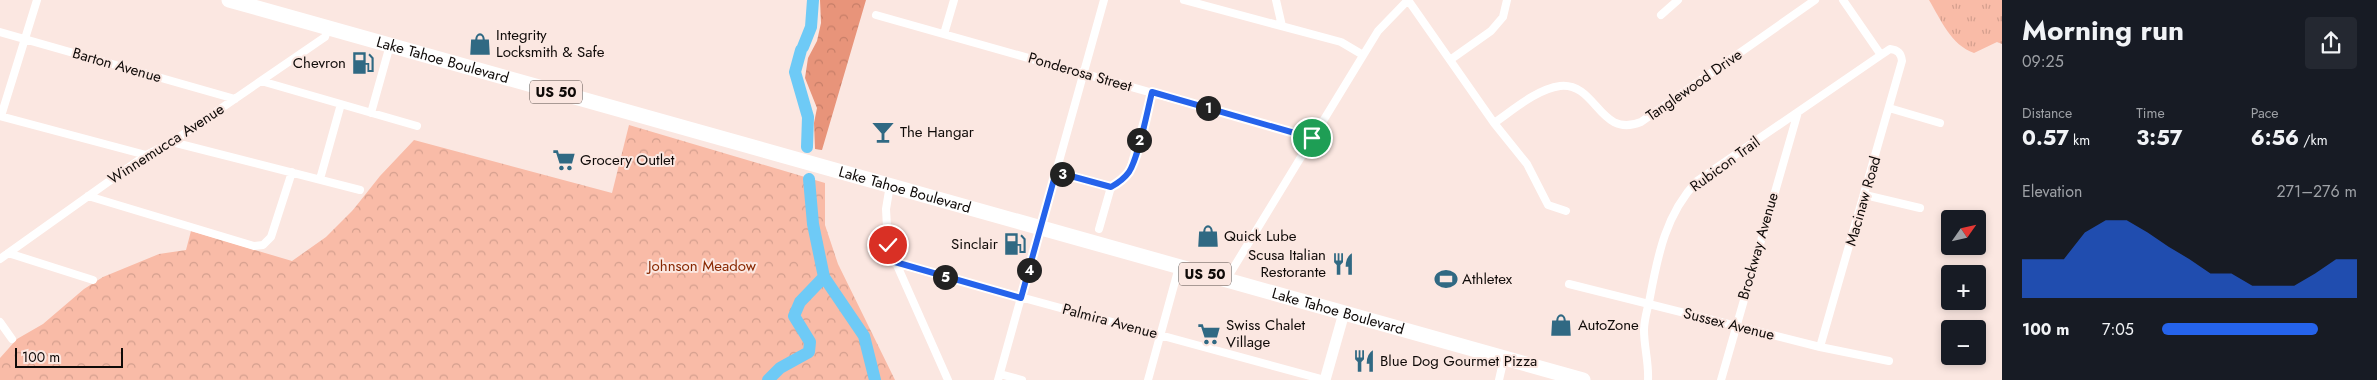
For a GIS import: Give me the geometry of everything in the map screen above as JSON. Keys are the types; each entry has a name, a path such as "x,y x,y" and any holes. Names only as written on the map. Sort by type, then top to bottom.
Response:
{"highway":[{"name":"Lake Tahoe Boulevard","path":"229,0 1583,380"}],"street":[{"path":"36,0 26,39 0,116 146,156"},
{"path":"944,34 954,0"},
{"path":"1022,380 999,377 1104,0"},
{"path":"1184,0 1341,42 1363,55"},
{"path":"1276,0 1282,26"},
{"path":"1226,280 1378,31 1408,0 1494,123 1527,164 1548,205 1566,211"},
{"path":"1450,60 1491,31 1503,17 1507,0"},
{"path":"1661,15 1678,0"},
{"name":"Tanglewood Drive","path":"1494,123 1546,91 1562,86 1585,94 1607,119 1617,124 1631,126 1641,122 1815,0"},
{"path":"1843,0 1881,55"},
{"name":"Ponderosa Street","path":"876,15 1084,72 1312,138"},
{"name":"Winnemucca Avenue","path":"0,259 146,156 172,142 325,37 328,28"},
{"name":"Barton Avenue","path":"0,32 235,98"},
{"path":"371,113 390,45"},
{"name":"Macinaw Road","path":"1820,347 1902,61 1901,54 1896,50 1890,49 1881,55"},
{"name":"Rubicon Trail","path":"1648,380 1649,359 1644,332 1644,320 1649,304 1659,250 1674,212 1684,195 1697,181 1881,55"},
{"path":"261,80 417,126"},
{"path":"1099,230 1111,187 1123,179 1130,170 1152,92"},
{"path":"320,179 341,104"},
{"path":"1889,108 1940,123"},
{"name":"Brockway Avenue","path":"1721,380 1798,112"},
{"path":"172,142 360,190"},
{"path":"88,196 254,246 263,245 270,237 292,172"},
{"path":"1056,172 1111,187"},
{"path":"890,185 886,209 888,245 948,380"},
{"path":"1865,195 1920,208"},
{"path":"8,253 93,280"},
{"name":"Palmira Avenue","path":"895,262 1325,380"},
{"path":"1148,380 1179,267"},
{"name":"Sussex Avenue","path":"1569,284 1820,347 1889,361"},
{"path":"1325,380 1344,313"},
{"path":"0,322 12,339"},
{"path":"1499,380 1504,358"}],"green space":[{"path":"820,0 866,0 822,150 815,149 814,123 817,108 805,78 808,58 817,41 821,23"},
{"path":"1929,0 2002,0 2002,44 1997,42 1974,53 1966,49 1947,31"},
{"name":"Johnson Meadow","path":"629,125 825,183 825,225 838,264 895,380 0,380 0,358 17,339 43,324 84,289 103,277 159,254 186,250 191,231 292,261 326,237 353,210 380,176 414,140 612,193"}],"waterway":[{"path":"803,47 811,27 813,0"},
{"path":"801,50 795,72 808,117 807,147"},
{"path":"809,179 813,224 824,277 864,336 875,380"},
{"path":"768,380 780,368 809,352 810,342 794,316 800,302 824,277"}],"place":[{"name":"Integrity Locksmith & Safe","path":"480,44"},
{"name":"Chevron","path":"363,63"},
{"name":"The Hangar","path":"883,132"},
{"name":"Grocery Outlet","path":"564,160"},
{"name":"Quick Lube","path":"1208,236"},
{"name":"Sinclair","path":"1015,244"},
{"name":"Scusa Italian Restorante","path":"1343,264"},
{"name":"Athletex","path":"1446,279"},
{"name":"AutoZone","path":"1561,325"},
{"name":"Swiss Chalet Village","path":"1209,334"},
{"name":"Blue Dog Gourmet Pizza","path":"1364,361"}],"route":[{"path":"888,245 895,262 1021,298 1056,172 1111,187 1123,179 1130,170 1134,158 1152,92 1312,138"}]}
